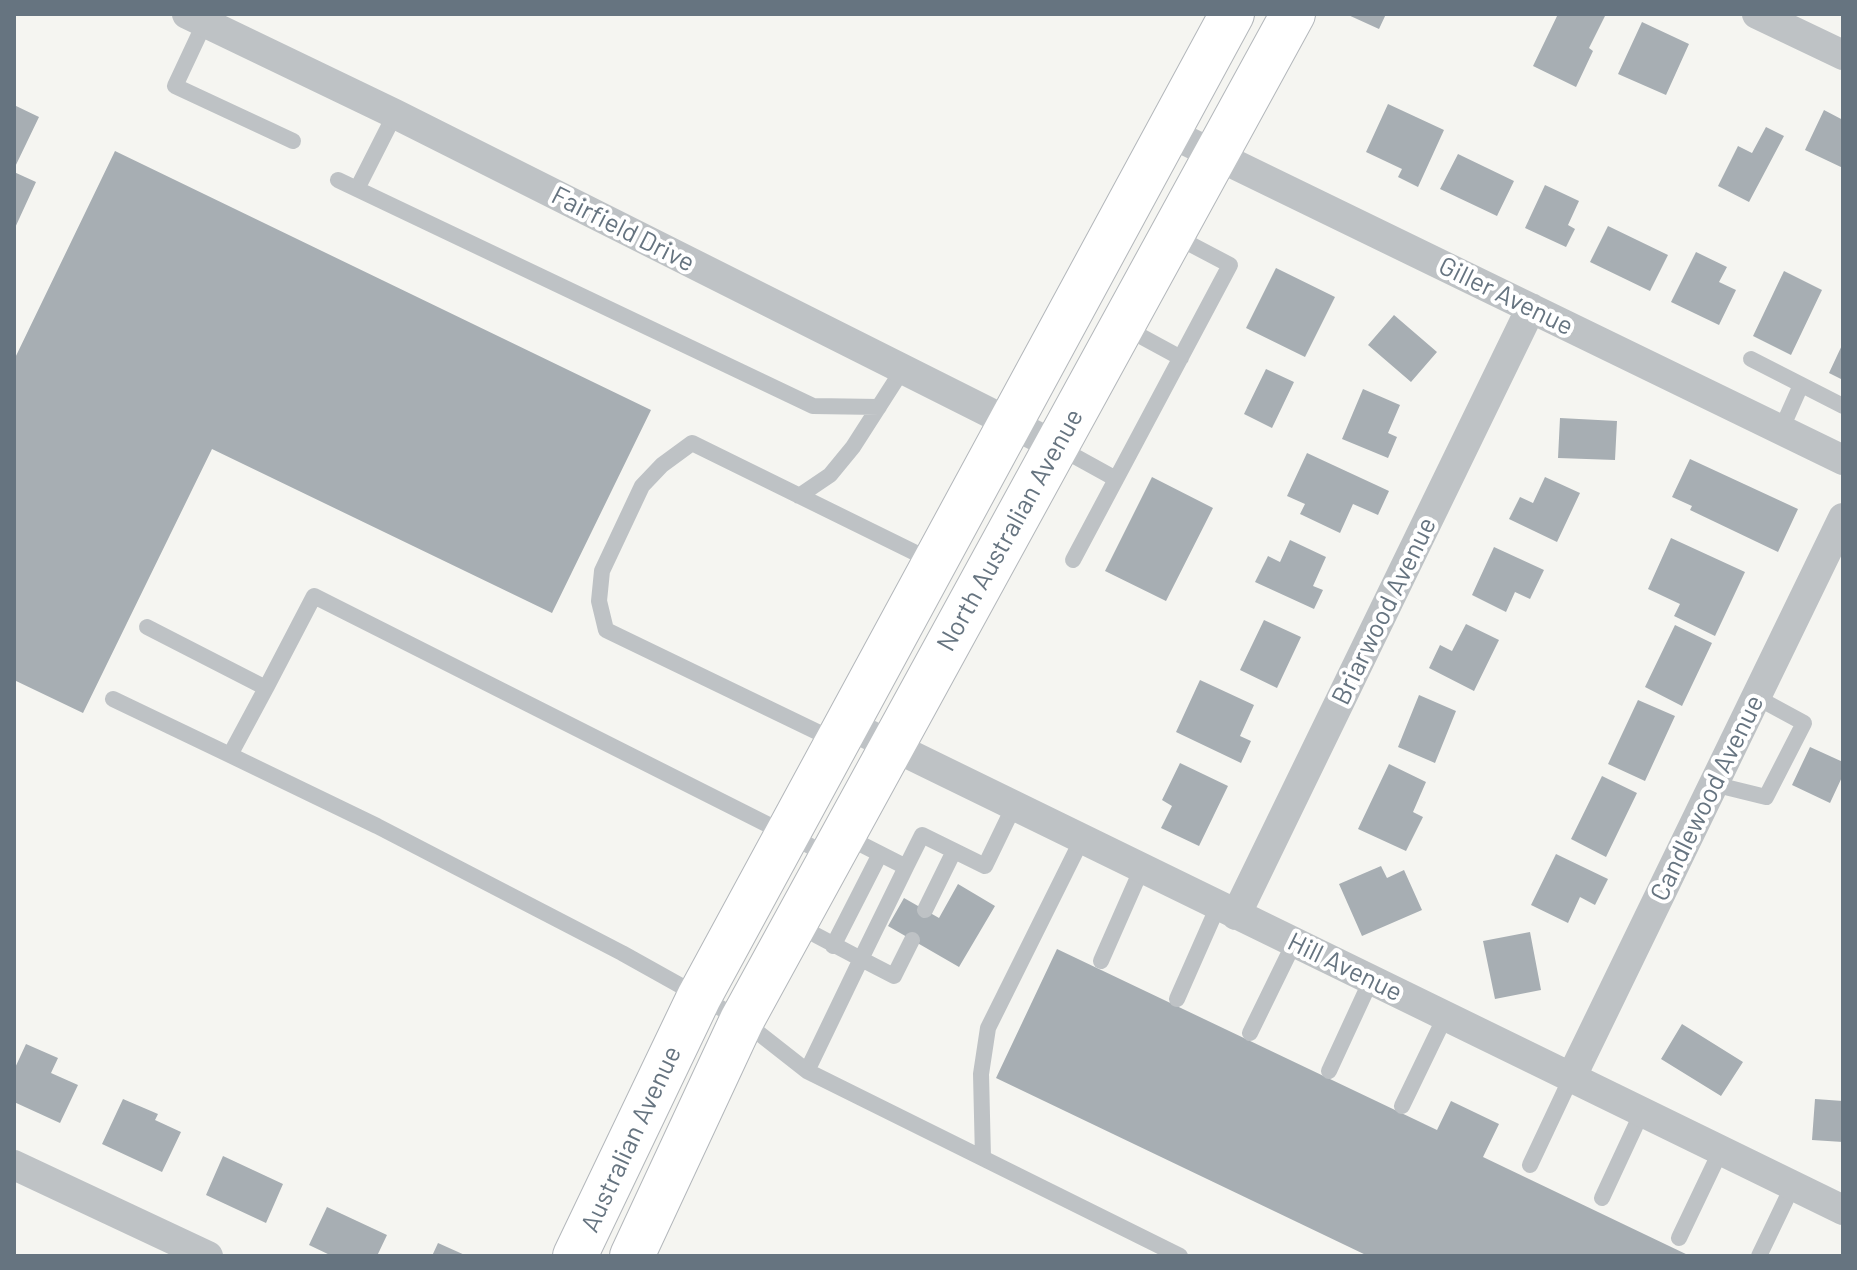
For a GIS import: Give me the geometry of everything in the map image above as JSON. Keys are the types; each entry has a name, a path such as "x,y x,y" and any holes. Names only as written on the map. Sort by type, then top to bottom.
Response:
{"main road":[{"name":"North Australian Avenue","path":"693,1010 1232,14"},
{"name":"North Australian Avenue","path":"735,1034 795,924 852,849 892,746 1293,14"},
{"name":"Australian Avenue","path":"575,1256 693,1010"},
{"name":"Australian Avenue","path":"632,1256 735,1034"}],"street":[{"path":"1757,14 1843,55"},
{"name":"Fairfield Drive","path":"196,18 395,114 1056,446"},
{"name":"Giller Avenue","path":"1168,132 1843,460"},
{"name":"Briarwood Avenue","path":"1227,910 1531,308"},
{"name":"Candlewood Avenue","path":"1571,1078 1843,518"},
{"name":"Hill Avenue","path":"842,733 892,746 1843,1210"},
{"path":"14,1165 208,1256"}],"lane":[{"path":"196,18 175,86 293,141"},
{"path":"357,189 395,114"},
{"path":"338,180 813,406 879,407"},
{"path":"1073,560 1230,265 1173,235"},
{"path":"1122,326 1181,358"},
{"path":"1751,359 1843,406"},
{"path":"799,496 830,475 853,447 903,369"},
{"path":"1781,430 1801,385"},
{"path":"842,733 606,630 599,601 602,571 642,486 662,465 692,443 934,562"},
{"path":"1056,446 1116,479"},
{"path":"230,755 314,596 788,834 852,849 906,867"},
{"path":"147,627 266,688"},
{"path":"1713,784 1766,797 1804,723 1756,697"},
{"path":"113,699 404,840 622,953 693,1010 735,1034 1180,1256"},
{"path":"807,1071 922,835 985,866 1014,806"},
{"path":"983,1158 981,1074 988,1028 1082,839"},
{"path":"833,946 852,849"},
{"path":"925,910 954,851"},
{"path":"1101,961 1142,868"},
{"path":"1177,999 1227,910"},
{"path":"795,924 894,976 912,940"},
{"path":"1250,1033 1294,943"},
{"path":"1329,1071 1371,980"},
{"path":"1402,1106 1445,1017"},
{"path":"1530,1165 1571,1078"},
{"path":"1602,1198 1642,1112"},
{"path":"1679,1238 1721,1150"},
{"path":"1759,1256 1793,1185"}],"building":[{"path":"1346,14 1386,14 1379,29"},
{"path":"1558,14 1606,14 1589,48 1593,51 1576,87 1533,66"},
{"path":"1642,22 1689,44 1666,95 1618,74"},
{"path":"1388,104 1444,130 1418,187 1398,177 1402,169 1366,152"},
{"path":"14,105 39,117 14,169"},
{"path":"1824,110 1843,120 1843,168 1805,150"},
{"path":"1766,127 1784,136 1749,202 1718,186 1738,146 1752,153"},
{"path":"115,151 651,410 552,613 212,449 83,713 14,680 14,360"},
{"path":"1458,154 1514,181 1497,216 1440,189"},
{"path":"14,172 36,182 14,230"},
{"path":"1545,185 1579,201 1568,225 1575,229 1566,247 1525,228"},
{"path":"1608,226 1668,255 1650,291 1590,262"},
{"path":"1696,252 1727,267 1719,282 1736,290 1719,325 1671,302"},
{"path":"1276,268 1335,297 1305,357 1246,328"},
{"path":"1784,271 1822,290 1791,355 1753,336"},
{"path":"1394,315 1437,352 1411,382 1368,345"},
{"path":"1843,343 1843,380 1829,373"},
{"path":"1266,369 1294,382 1272,428 1244,414"},
{"path":"1363,389 1400,405 1388,433 1397,437 1388,458 1342,439"},
{"path":"1560,418 1617,421 1615,460 1558,458"},
{"path":"1307,453 1389,491 1378,515 1353,504 1340,533 1300,514 1305,504 1287,496"},
{"path":"1690,459 1798,509 1778,552 1690,510 1692,506 1672,497"},
{"path":"1152,477 1213,508 1166,601 1105,571"},
{"path":"1545,477 1580,493 1557,542 1509,519 1520,497 1533,503"},
{"path":"1671,538 1745,572 1715,636 1674,616 1680,604 1648,589"},
{"path":"1290,540 1326,557 1313,586 1323,590 1314,609 1255,582 1268,556 1280,562"},
{"path":"1494,547 1544,570 1530,599 1515,592 1506,612 1472,595"},
{"path":"1264,620 1301,637 1277,688 1240,670"},
{"path":"1466,624 1499,640 1474,691 1429,668 1440,645 1452,651"},
{"path":"1675,625 1712,643 1682,706 1645,687"},
{"path":"1200,680 1254,705 1240,736 1251,741 1241,763 1176,732"},
{"path":"1419,695 1456,711 1435,763 1398,747"},
{"path":"1638,700 1675,716 1645,781 1608,764"},
{"path":"1810,747 1843,762 1843,775 1830,803 1792,785"},
{"path":"1180,763 1228,786 1199,846 1161,828 1172,806 1162,800"},
{"path":"1389,764 1426,782 1413,812 1423,817 1406,851 1358,829"},
{"path":"1602,776 1637,793 1606,857 1571,839"},
{"path":"1556,854 1608,879 1595,905 1580,897 1568,923 1531,905"},
{"path":"1381,866 1387,878 1404,870 1422,910 1362,936 1339,884"},
{"path":"958,884 995,906 959,967 888,926 904,898 939,918"},
{"path":"1530,932 1541,990 1495,999 1483,941"},
{"path":"1057,949 1437,1130 1451,1101 1499,1124 1483,1157 1690,1256 1368,1256 996,1078"},
{"path":"1682,1024 1743,1062 1721,1096 1661,1059"},
{"path":"26,1044 58,1058 51,1073 78,1085 60,1123 14,1102 14,1070"},
{"path":"123,1099 158,1114 155,1120 181,1132 162,1172 102,1144"},
{"path":"1815,1099 1843,1101 1843,1142 1812,1140"},
{"path":"223,1156 283,1184 266,1223 206,1195"},
{"path":"327,1207 387,1235 377,1256 332,1256 309,1245"},
{"path":"438,1243 467,1256 432,1256"}]}
